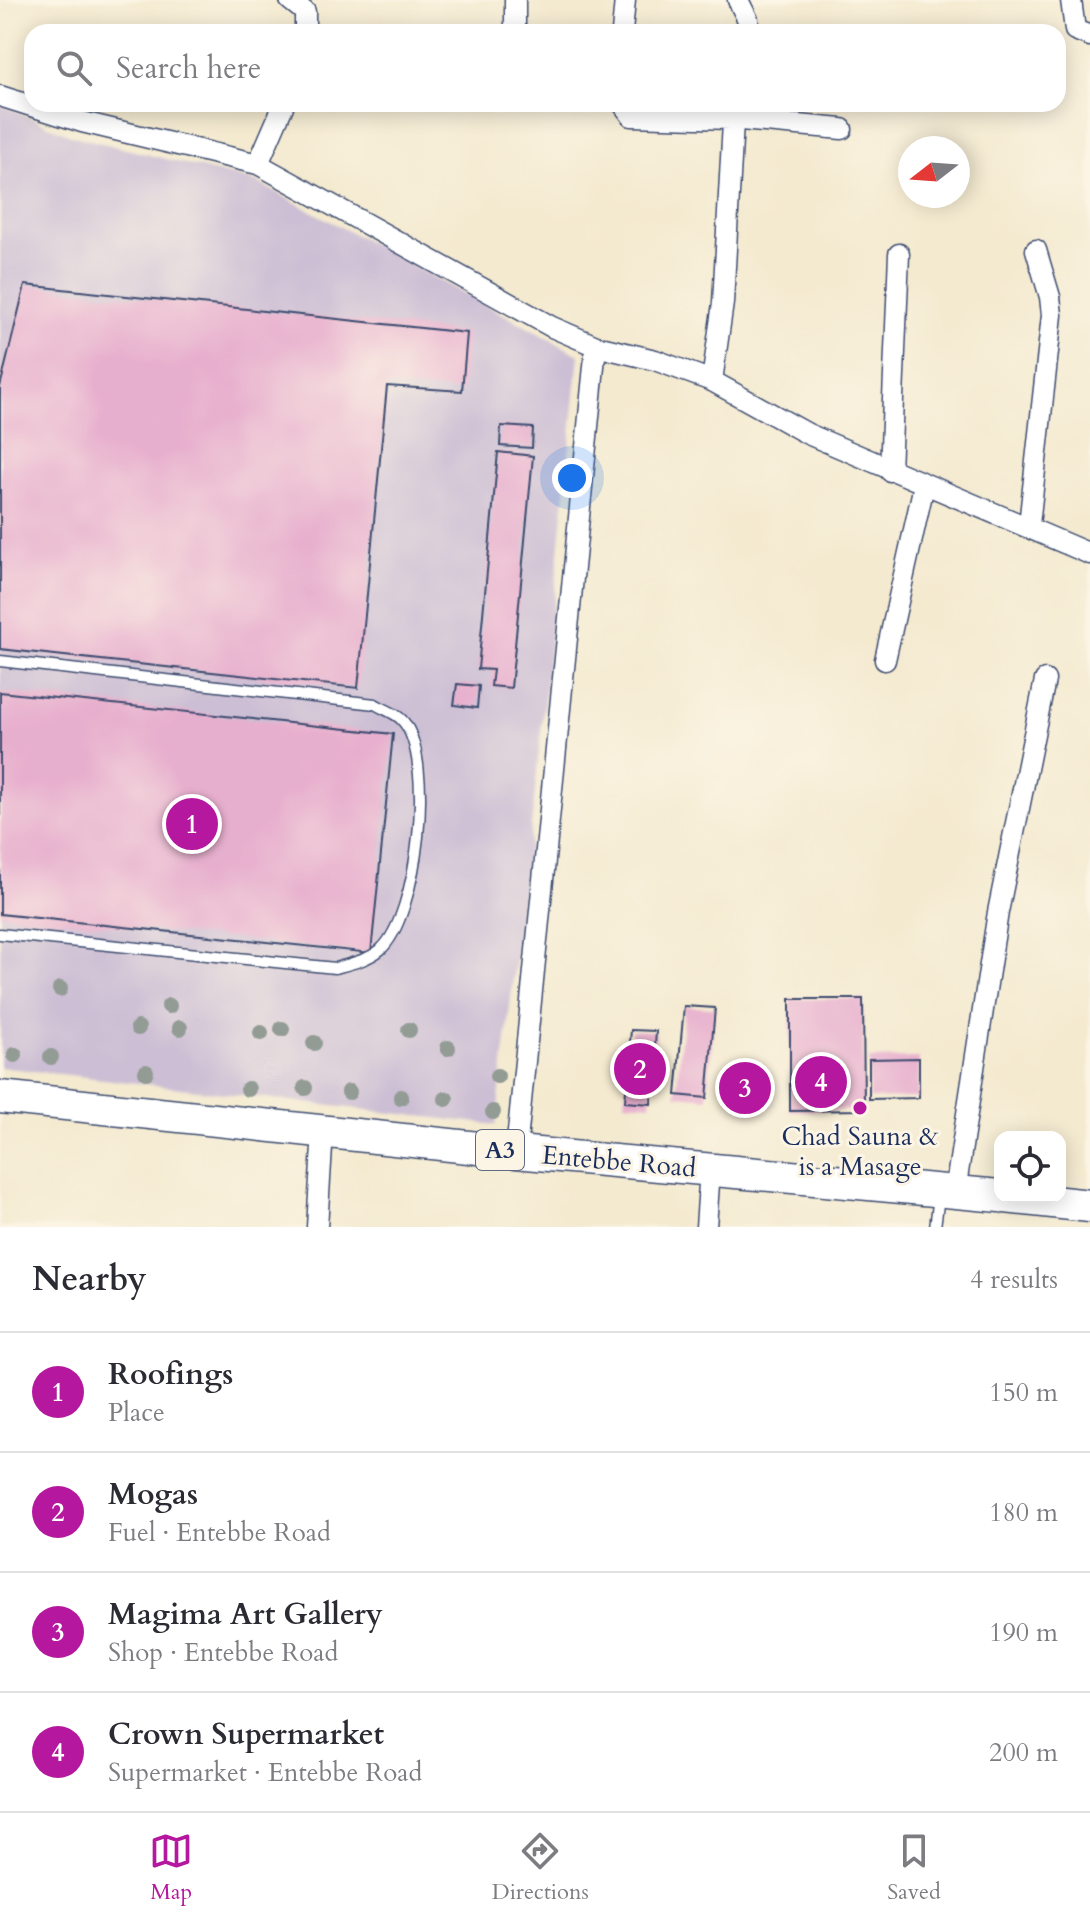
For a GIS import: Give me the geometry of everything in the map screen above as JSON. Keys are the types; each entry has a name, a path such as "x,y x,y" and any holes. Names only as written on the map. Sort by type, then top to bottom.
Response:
{"main road":[{"name":"Entebbe Road","path":"0,1097 516,1152 994,1196"},
{"name":"Entebbe Road","path":"1061,1203 1090,1206"}],"street":[{"path":"290,0 305,12 305,24"},
{"path":"515,0 515,24"},
{"path":"623,24 625,0"},
{"path":"738,0 748,24"},
{"path":"1071,0 1075,30 1090,36"},
{"path":"0,96 24,104"},
{"path":"50,112 258,164 552,327 596,346 655,360 712,381 752,405 890,471 1029,525 1090,554"},
{"path":"258,164 281,112"},
{"path":"629,112 632,116 732,112 842,129"},
{"path":"712,381 723,303 732,112"},
{"path":"1029,525 1052,315 1036,250"},
{"path":"890,471 899,254"},
{"path":"516,1152 596,346"},
{"path":"885,660 924,485"},
{"path":"948,1191 998,912 1045,680"},
{"path":"317,1227 323,1131"},
{"path":"706,1227 710,1169"}],"lane":[{"path":"0,661 375,704 402,720 413,744 422,825 404,911 382,949 359,961 335,968 0,934"},
{"path":"935,1227 948,1191"}],"shaded area":[{"path":"0,104 70,135 257,182 579,355 534,801 496,1125 0,1067"}],"building":[{"path":"25,285 467,333 462,391 387,386 358,688 0,649 0,387"},
{"path":"501,426 533,428 532,448 500,446"},
{"path":"498,452 533,456 511,688 491,686 493,670 478,669"},
{"path":"457,684 479,686 477,708 454,705"},
{"path":"0,692 393,734 371,953 0,914"},
{"path":"790,999 863,999 864,1110 790,1111"},
{"path":"684,1006 715,1008 707,1098 676,1095"},
{"path":"631,1030 656,1031 651,1104 625,1102"},
{"path":"919,1058 919,1098 869,1099 869,1059"}],"place":[{"name":"Roofings","path":"192,824"},
{"name":"Mogas","path":"640,1069"},
{"name":"Crown Supermarket","path":"821,1082"},
{"name":"Magima Art Gallery","path":"745,1088"},
{"name":"Chad Sauna & is a Masage","path":"860,1108"}]}
